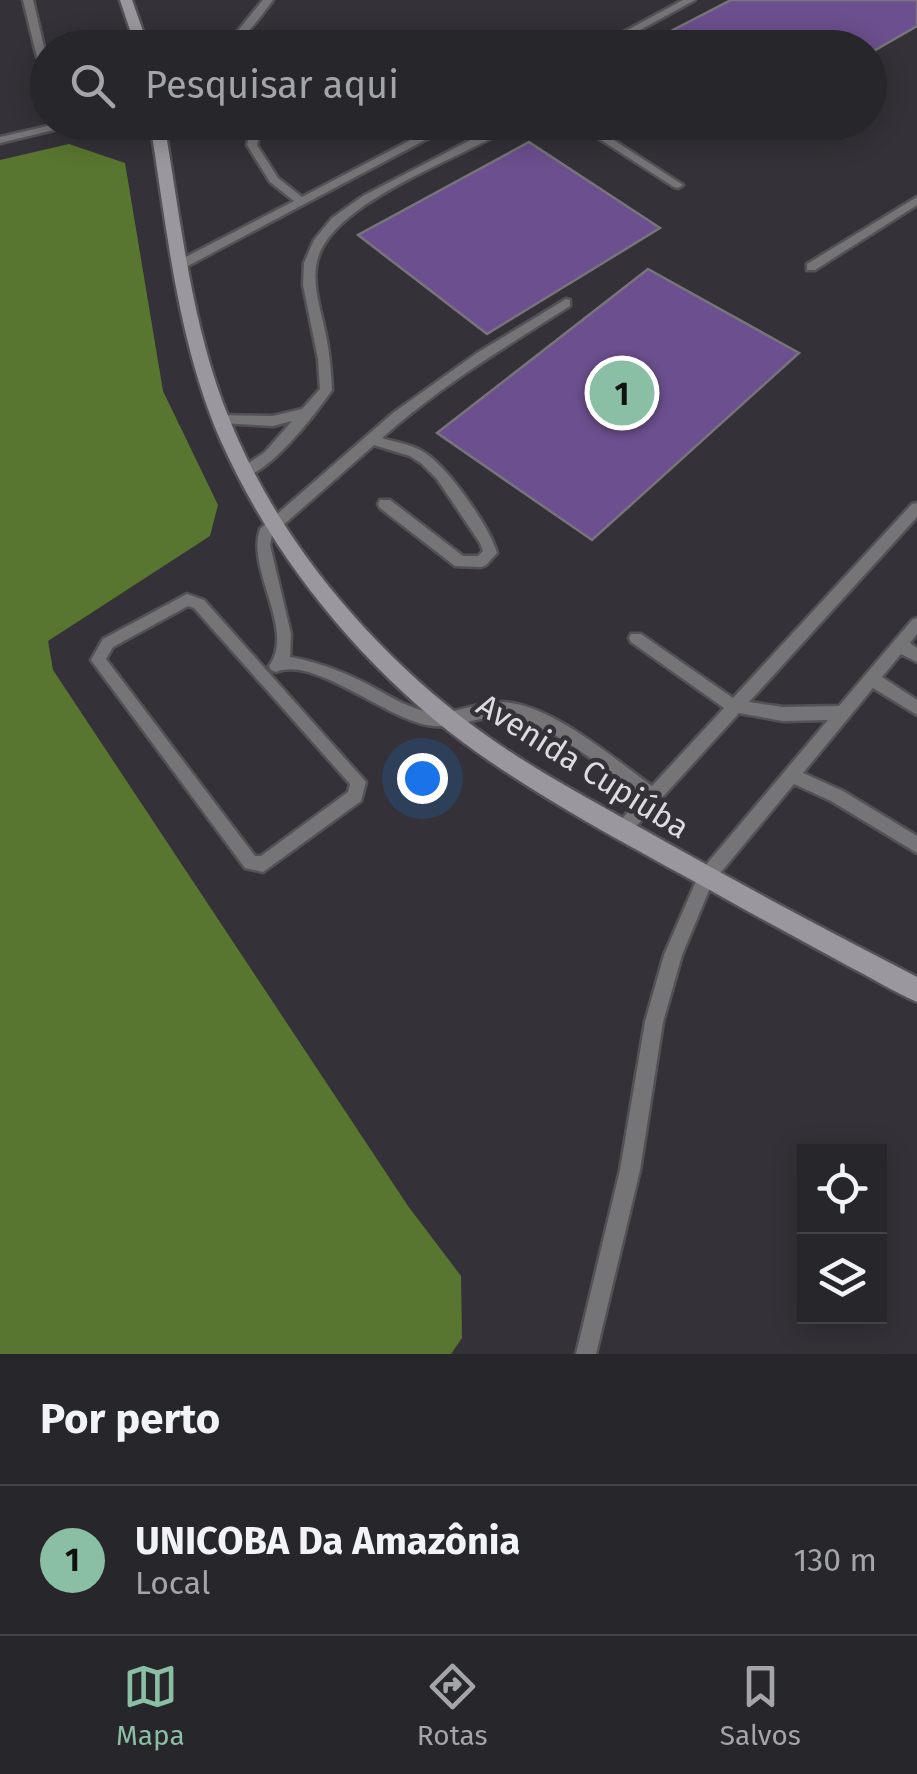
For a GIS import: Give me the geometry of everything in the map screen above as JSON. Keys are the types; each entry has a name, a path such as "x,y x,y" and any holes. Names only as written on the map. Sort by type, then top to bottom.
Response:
{"street":[{"path":"126,0 137,30"},
{"name":"Avenida Cupiúba","path":"160,140 180,265 221,418 245,474 274,524 353,626 394,670 485,746 706,878 917,990"}],"lane":[{"path":"28,0 35,30"},
{"path":"243,30 268,0"},
{"path":"632,30 690,0"},
{"path":"0,140 30,133"},
{"path":"253,140 252,146 266,170 302,202"},
{"path":"180,265 420,140"},
{"path":"245,474 270,455 326,390 306,272 320,238 358,204 480,140"},
{"path":"607,140 678,185"},
{"path":"812,267 917,200"},
{"path":"282,662 284,634 264,545 266,533 398,416 481,356 566,303"},
{"path":"221,418 273,421 308,412"},
{"path":"373,440 416,453 442,475 487,542 490,553 481,561 460,562 385,504"},
{"path":"623,829 917,508"},
{"path":"187,600 199,604 265,675 355,775 359,788 355,796 269,862 257,865 251,863 100,665 98,654 108,644 187,600"},
{"path":"586,1354 630,1170 654,1022 674,956 706,878 917,624"},
{"path":"636,638 732,706 783,714 842,713"},
{"path":"900,644 917,656"},
{"path":"265,675 282,662 329,670 417,717 453,722 496,709 539,720 653,795"},
{"path":"871,678 917,708"},
{"path":"791,775 837,796 917,845"}],"green space":[{"path":"69,144 125,163 163,391 218,505 210,536 48,641 53,670 408,1206 461,1276 462,1338 451,1354 0,1354 0,160"}],"building":[{"path":"731,0 917,0 917,26 887,43 887,30 673,30"},
{"path":"529,142 660,228 487,334 358,235"},
{"path":"648,269 799,353 592,540 437,433"}],"place":[{"name":"UNICOBA Da Amazônia","path":"622,393"}]}
